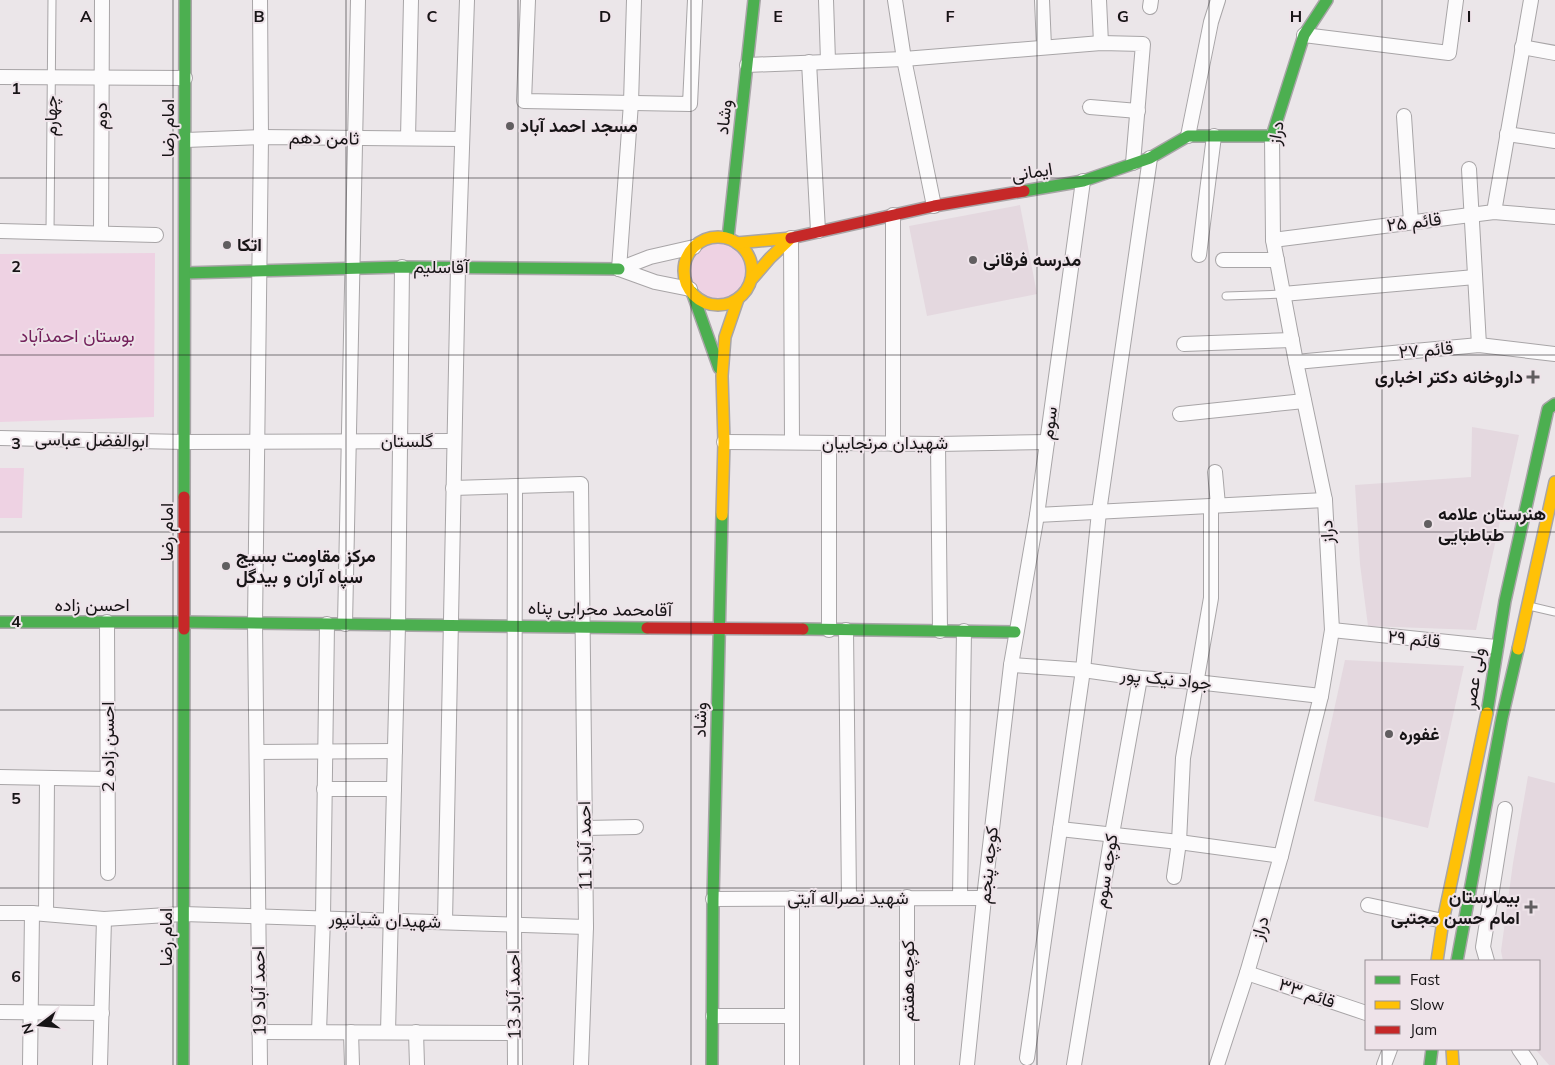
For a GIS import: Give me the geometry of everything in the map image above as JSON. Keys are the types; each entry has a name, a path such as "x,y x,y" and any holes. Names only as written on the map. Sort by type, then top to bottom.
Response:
{"street":[{"name":"دوم","path":"100,233 102,0"},
{"name":"امام رضا","path":"183,1065 185,0"},
{"name":"احمد آباد 19","path":"260,0 261,137 255,623 260,1065"},
{"path":"345,624 358,0"},
{"path":"408,138 412,0"},
{"path":"458,267 467,0"},
{"path":"528,0 524,101 690,104 695,0"},
{"path":"634,0 631,103 619,269 654,282 691,290 699,299 719,305 738,299 744,293 751,280 752,269 750,259 745,250 733,240 718,236 698,243 686,260 684,271 691,290 722,376"},
{"name":"وشاد","path":"733,240 754,0"},
{"path":"826,0 828,61"},
{"path":"895,0 904,58 934,206"},
{"path":"1042,0 1044,47"},
{"path":"1100,0 1101,43"},
{"path":"1218,0 1211,22 1188,136 1272,136"},
{"name":"دراز","path":"1217,1065 1247,973 1281,856 1321,696 1332,630 1325,500 1273,240 1272,136 1304,36 1327,0"},
{"path":"1304,36 1449,53 1456,0"},
{"path":"1494,212 1531,0"},
{"path":"747,64 904,58 1101,43 1143,44 1133,163"},
{"path":"1522,47 1555,53"},
{"path":"809,62 818,231"},
{"path":"0,77 185,78"},
{"path":"1090,107 1138,111"},
{"path":"1404,116 1411,222"},
{"path":"1507,134 1555,141"},
{"name":"ایمانی","path":"733,240 791,238 934,206 1083,181 1150,158 1188,136"},
{"path":"1199,255 1214,136"},
{"name":"ثامن دهم","path":"186,140 261,137 462,139"},
{"path":"1027,1058 1083,670 1099,512 1150,158"},
{"path":"1469,169 1479,345"},
{"name":"سوم","path":"1010,665 1037,515 1083,181"},
{"name":"قائم ۲۵","path":"1273,240 1494,212 1555,217"},
{"path":"893,215 893,444"},
{"path":"0,231 156,235"},
{"path":"791,238 792,442"},
{"name":"ایمانی","path":"751,280 791,238"},
{"name":"آقاسلیم","path":"185,273 402,267 619,269 650,257 694,247"},
{"path":"1223,260 1277,260"},
{"path":"388,1032 398,625 402,267"},
{"name":"گلستان","path":"184,442 454,441 458,267"},
{"path":"1283,294 1475,277"},
{"path":"722,376 725,337 738,299"},
{"path":"1184,344 1292,340"},
{"name":"قائم ۲۷","path":"1296,362 1479,345 1555,354"},
{"name":"وشاد","path":"712,1065 713,899 724,442 722,376"},
{"path":"1180,414 1304,401"},
{"name":"ولی عصر","path":"1437,960 1443,922 1486,718 1504,601 1548,409 1555,404"},
{"name":"ابوالفضل عباسی","path":"0,438 184,442"},
{"path":"445,922 454,441"},
{"name":"شهیدان مرنجابیان","path":"724,442 938,444 1047,442"},
{"path":"829,443 829,630"},
{"path":"938,444 940,631"},
{"path":"1174,877 1179,842 1183,758 1212,598 1215,472"},
{"path":"1457,960 1502,718 1555,482"},
{"name":"احمد آباد 11","path":"515,487 581,484 586,927 581,1065"},
{"path":"453,488 515,487"},
{"name":"احمد آباد 13","path":"515,487 515,1065"},
{"path":"1037,515 1325,500"},
{"name":"احسن زاده","path":"0,622 184,622"},
{"name":"احسن زاده 2","path":"107,622 108,873"},
{"name":"آقامحمد محرابی پناه","path":"184,622 1015,632"},
{"path":"319,1032 323,918 327,624"},
{"path":"846,630 849,898"},
{"name":"قائم ۲۹","path":"1332,630 1496,647"},
{"path":"960,897 964,631"},
{"name":"جواد نیک پور","path":"1010,665 1083,670 1140,678 1196,682 1321,696"},
{"name":"کوچه پنجم","path":"967,1065 1010,665"},
{"name":"کوچه سوم","path":"1074,1065 1140,678"},
{"path":"257,752 395,751"},
{"path":"0,777 108,779"},
{"path":"30,1065 31,1012 47,778"},
{"path":"324,789 394,788"},
{"path":"1487,960 1483,946 1505,809"},
{"path":"585,828 636,827"},
{"path":"1060,829 1179,842 1281,856"},
{"name":"کوچه هفتم","path":"907,897 907,1065"},
{"path":"792,898 792,1065"},
{"name":"شهید نصراله آیتی","path":"713,899 984,898"},
{"path":"1368,905 1443,922"},
{"name":"شهیدان شبانپور","path":"0,913 104,919 183,914 586,927"},
{"path":"100,1065 104,919"},
{"name":"قائم ۳۳","path":"1247,973 1365,1013"},
{"path":"0,1012 102,1013"},
{"path":"712,1016 791,1016"},
{"path":"259,1032 515,1033"},
{"path":"351,1032 352,1065"},
{"path":"416,1032 417,1065"},
{"path":"1384,1065 1390,1050"},
{"path":"1430,1065 1432,1050"},
{"path":"1452,1050 1454,1065"},
{"path":"1520,1050 1530,1065"}],"lane":[{"name":"چهارم","path":"50,232 52,0"},
{"path":"1226,296 1283,294"},
{"path":"1528,606 1555,612"}],"shaded area":[{"name":"مدرسه فرقانی","path":"1020,205 1037,294 927,316 909,226"},
{"name":"هنرستان علامه طباطبایی","path":"1472,427 1519,435 1476,630 1368,626 1360,564 1355,485 1471,477"},
{"name":"غفوره","path":"1345,660 1464,666 1428,828 1314,801"},
{"name":"بیمارستان امام حسن مجتبی","path":"1528,776 1555,783 1555,1065 1549,1065 1536,1050 1540,1050 1540,960 1503,960 1501,951 1513,863"}],"green space":[{"path":"716,240 731,244 741,251 747,262 748,273 745,284 739,293 728,299 715,299 690,289 690,266 693,255 705,244"},
{"name":"بوستان احمدآباد","path":"155,253 154,417 0,422 0,254"},
{"path":"0,468 24,468 22,518 0,518"}],"traffic: fast":[{"path":"184,497 185,0"},
{"path":"728,238 754,0"},
{"path":"1024,191 1083,181 1150,158 1188,136 1272,136 1304,35 1327,0"},
{"path":"185,273 402,267 619,269"},
{"path":"692,292 719,368"},
{"path":"1487,713 1505,601 1548,409 1555,404"},
{"path":"712,1065 713,899 722,515"},
{"path":"0,622 184,622 647,628"},
{"path":"183,1065 184,629"},
{"path":"803,629 1015,632"},
{"path":"1457,960 1502,718 1518,649"},
{"path":"1430,1065 1432,1050"}],"traffic: slow":[{"path":"718,237 731,240 742,247 749,258 752,271 749,284 742,295 731,302 718,305 705,302 694,295 687,284 684,271 687,258 694,247 705,240 718,237"},
{"path":"737,243 791,238 751,280"},
{"path":"722,515 724,442 722,376 725,337 738,299"},
{"path":"1518,649 1555,482"},
{"path":"1437,960 1443,921 1487,713"},
{"path":"1452,1050 1453,1065"}],"traffic: jam":[{"path":"791,238 934,206 1024,191"},
{"path":"184,497 184,629"},
{"path":"647,628 803,629"}],"place":[{"name":"مسجد احمد آباد","path":"510,126"},
{"name":"اتکا","path":"227,245"},
{"name":"مدرسه فرقانی","path":"973,260"},
{"name":"داروخانه دکتر اخباری","path":"1533,377"},
{"name":"هنرستان علامه طباطبایی","path":"1428,524"},
{"name":"مرکز مقاومت بسیج سپاه آران و بیدگل","path":"226,566"},
{"name":"غفوره","path":"1389,734"},
{"name":"بیمارستان امام حسن مجتبی","path":"1531,907"}]}
